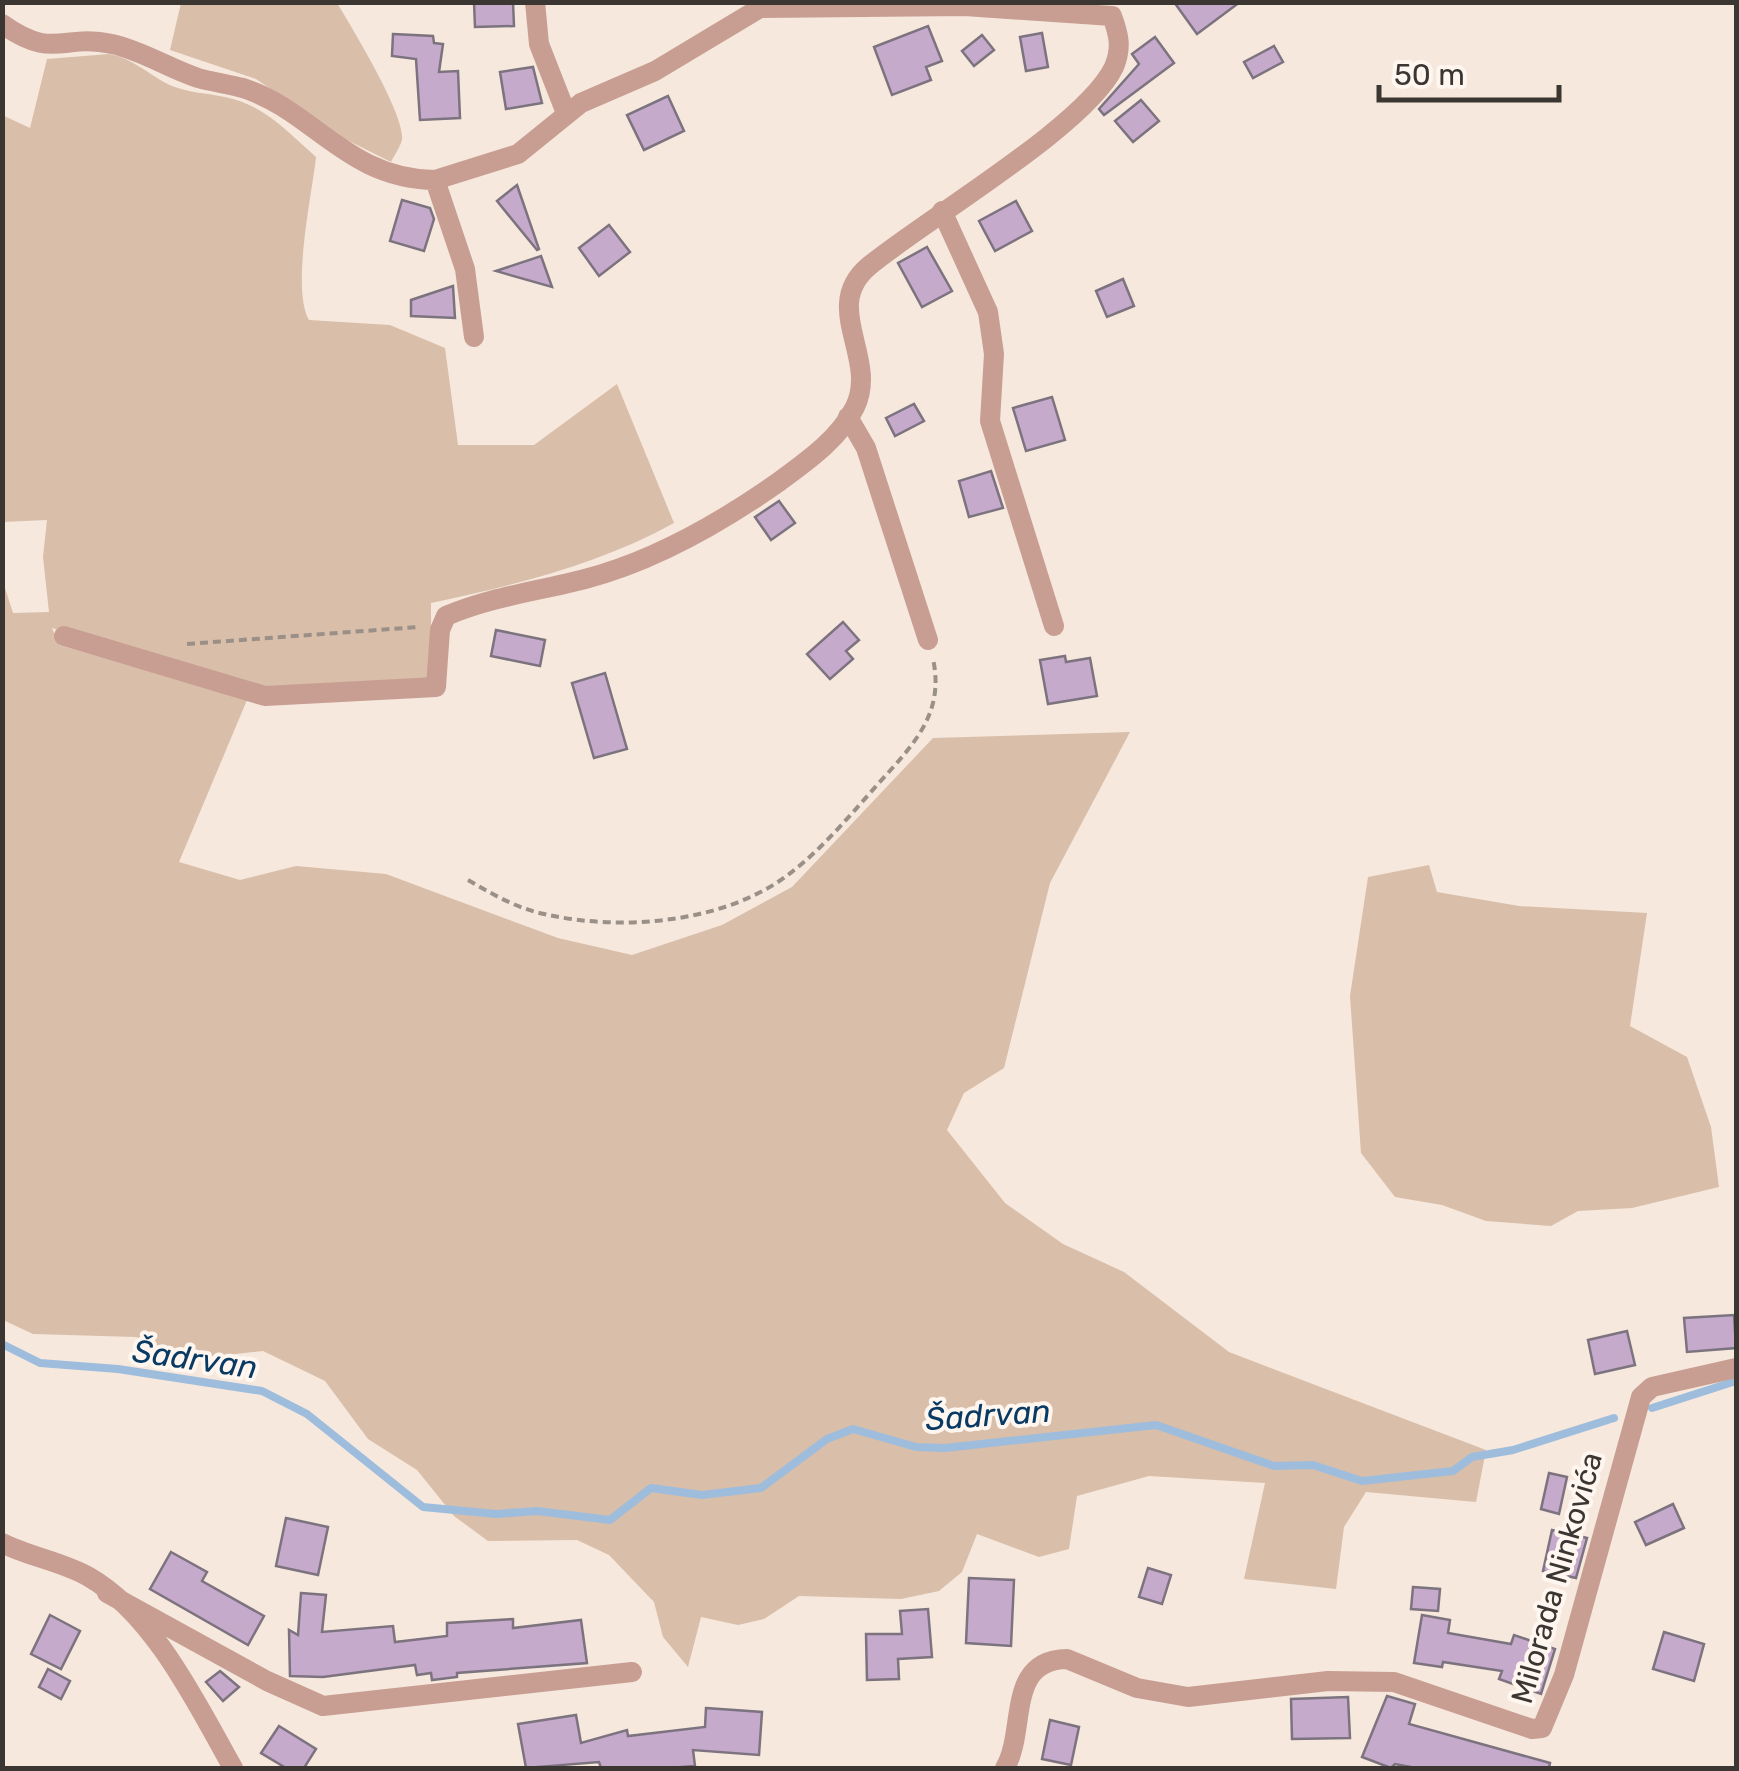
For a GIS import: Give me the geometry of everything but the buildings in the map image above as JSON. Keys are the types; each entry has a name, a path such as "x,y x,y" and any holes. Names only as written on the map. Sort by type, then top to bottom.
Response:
{"street":[{"path":"535,2 540,44 566,112"},
{"path":"2,24 34,44 100,42 143,52 200,78 242,88 284,108 330,144 358,159 416,180 435,180 518,154 551,130 566,112 655,70 760,8 1118,9 1121,40 1101,88 1030,150 864,270 849,290 849,324 861,370 856,406 819,451 775,484 648,558 586,579 446,616 436,687 414,692 265,696 64,636"},
{"path":"435,180 465,268 474,337"},
{"path":"942,211 988,312 993,339 990,422 1054,626"},
{"path":"848,418 866,448 928,640"},
{"name":"Milorada Ninkovića","path":"1005,1768 1024,1682 1035,1669 1058,1659 1137,1688 1188,1697 1328,1682 1394,1682 1532,1729 1542,1728 1564,1675 1640,1397 1652,1387 1736,1368"},
{"path":"2,1543 91,1578 108,1593 164,1649 233,1768"},
{"path":"108,1593 267,1681 324,1706 632,1672"}],"path":[{"path":"187,644 442,625"},
{"path":"468,880 522,908 548,915 626,923 710,911 755,895 791,873 837,830 919,738 934,707 938,679 928,640"}],"shaded area":[{"path":"181,3 337,3 396,112 402,140 391,162 341,137 256,79 170,50"},
{"path":"109,54 126,59 172,86 251,106 275,121 316,157 302,265 304,306 309,320 390,325 445,348 458,445 534,445 617,384 674,523 586,562 431,603 431,677 412,685 265,690 52,628 59,645 247,700 179,862 240,880 296,866 386,874 558,938 632,955 722,925 792,887 933,738 1130,732 1050,883 1004,1068 964,1093 947,1130 1005,1203 1063,1244 1124,1272 1229,1352 1486,1450 1476,1502 1366,1492 1344,1527 1336,1589 1244,1579 1265,1483 1149,1476 1077,1496 1069,1549 1039,1557 977,1534 962,1572 939,1591 901,1599 799,1596 764,1619 738,1625 701,1617 688,1667 663,1637 654,1602 609,1555 577,1540 488,1541 454,1516 417,1470 368,1439 325,1381 263,1351 189,1359 136,1337 33,1334 3,1320 3,582 13,613 49,612 43,557 47,520 3,522 2,115 30,128 47,59"},
{"path":"1429,865 1437,892 1519,906 1647,913 1630,1026 1687,1057 1711,1127 1719,1187 1632,1208 1578,1211 1551,1226 1486,1221 1442,1205 1395,1197 1361,1153 1350,996 1368,877"}],"waterway":[{"name":"Šadrvan","path":"2,1344 40,1363 118,1369 262,1391 307,1414 423,1507 496,1514 537,1511 610,1520 651,1488 702,1495 761,1488 827,1439 853,1429 916,1447 945,1448 1156,1425 1274,1466 1313,1465 1362,1481 1453,1471 1472,1457 1513,1450 1614,1418"},
{"path":"1652,1408 1736,1381"}]}
